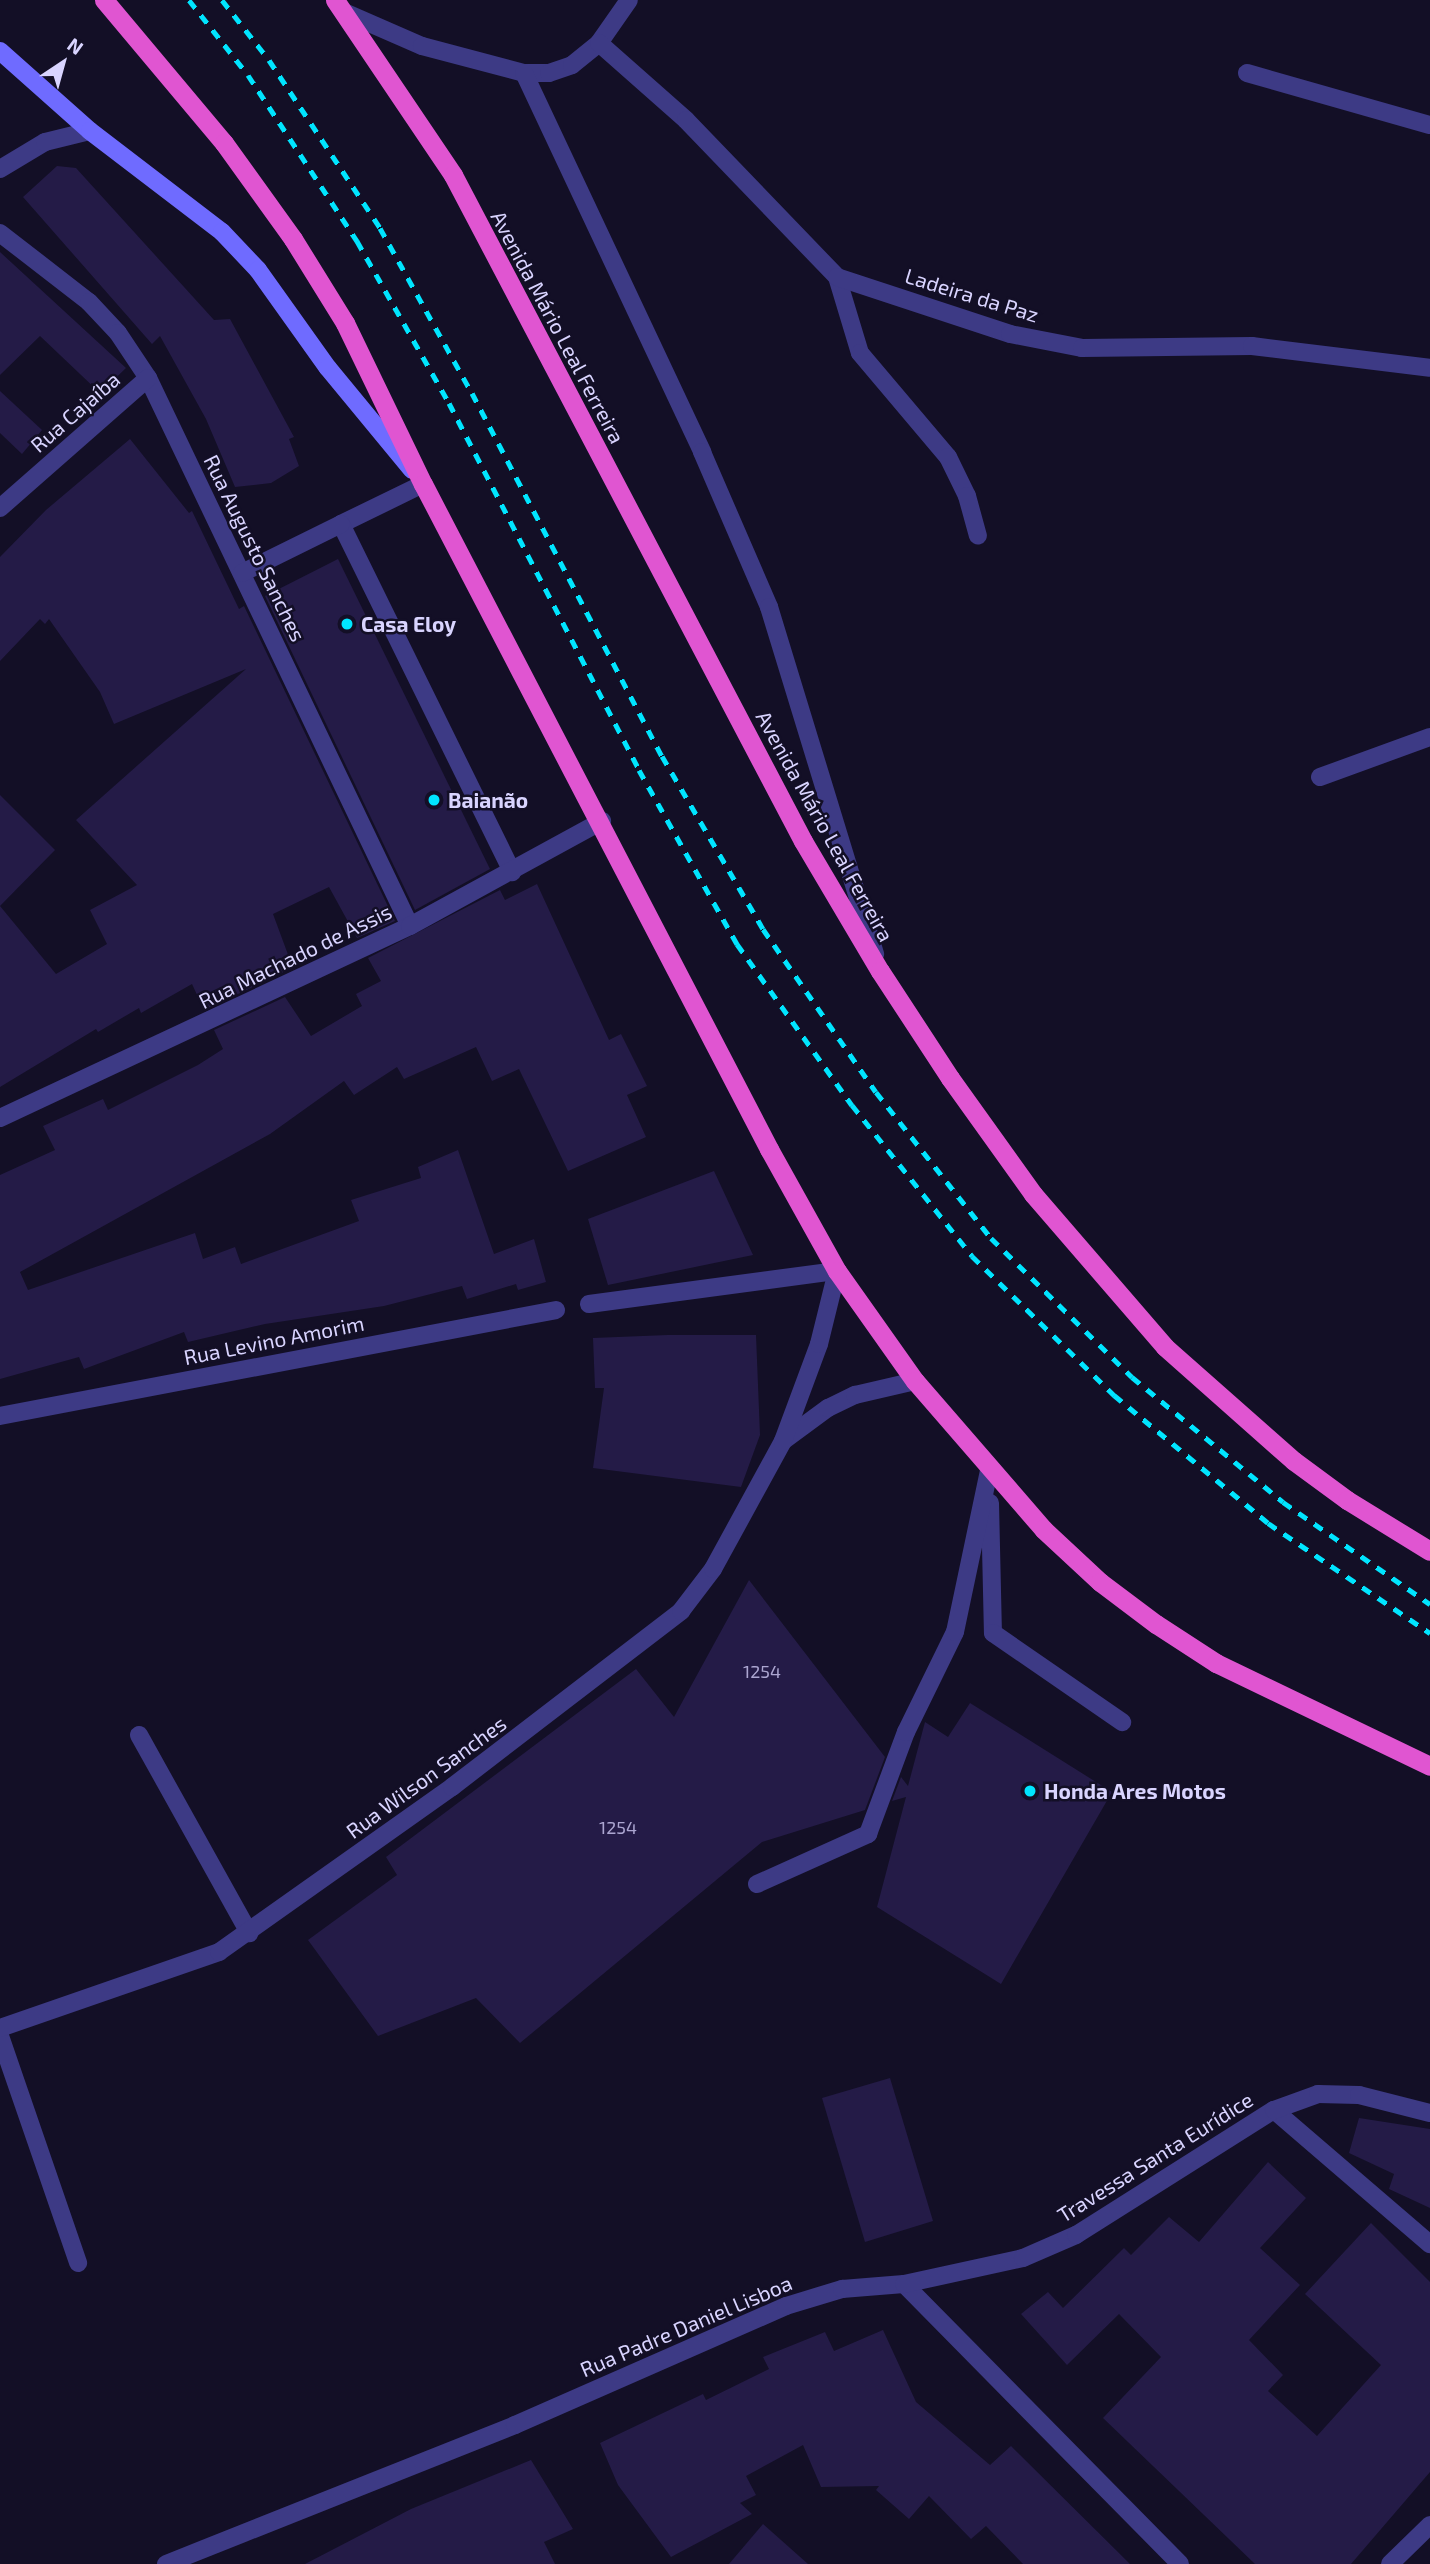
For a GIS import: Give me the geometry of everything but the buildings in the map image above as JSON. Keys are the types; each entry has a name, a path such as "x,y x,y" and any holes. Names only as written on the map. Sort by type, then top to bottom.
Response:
{"highway":[{"path":"104,0 223,143 293,239 345,323 423,484 602,821 720,1057 837,1271 915,1381 989,1471 1100,1581 1156,1624 1216,1663 1430,1766"},
{"name":"Avenida Mário Leal Ferreira","path":"339,6 453,175 803,841 880,971 1033,1194 1165,1347 1294,1461 1347,1500 1430,1551"}],"main road":[{"path":"0,51 90,131 180,197 258,270 328,368 423,484"}],"street":[{"path":"339,6 422,46 524,73 549,73 572,65 599,43 629,0"},
{"name":"Ladeira da Paz","path":"599,43 695,129 837,277 1010,334 1082,348 1252,346 1430,368"},
{"path":"524,73 702,452 769,607 880,971"},
{"path":"1247,73 1430,125"},
{"path":"0,169 45,142 90,131"},
{"name":"Rua Augusto Sanches","path":"0,233 89,302 118,333 148,378 410,926"},
{"path":"837,277 860,353 948,457 967,496 978,536"},
{"name":"Rua Cajaíba","path":"0,508 148,378"},
{"path":"242,573 423,484"},
{"path":"341,524 512,872"},
{"path":"1320,777 1430,737"},
{"name":"Rua Machado de Assis","path":"0,1118 410,926 602,821"},
{"path":"589,1304 837,1271"},
{"name":"Rua Wilson Sanches","path":"0,2028 219,1952 452,1787 681,1611 713,1569 783,1441 819,1344 837,1271"},
{"name":"Rua Levino Amorim","path":"0,1416 556,1310"},
{"name":"Rua Wilson Sanches","path":"783,1441 828,1408 855,1395 915,1381"},
{"path":"989,1471 993,1633 1122,1722"},
{"path":"757,1884 868,1834 906,1732 955,1632 989,1471"},
{"path":"139,1735 248,1933"},
{"path":"0,2036 78,2263"},
{"name":"Travessa Santa Eurídice","path":"904,2284 1023,2258 1076,2235 1274,2110 1318,2094 1359,2095 1430,2113"},
{"path":"1274,2110 1430,2244"},
{"path":"904,2284 1180,2564"},
{"name":"Rua Padre Daniel Lisboa","path":"166,2564 515,2425 786,2305 842,2289 904,2284"},
{"path":"1390,2564 1430,2525"}],"railway":[{"path":"189,0 248,75 357,241 449,403 639,770 737,944 852,1105 972,1256 1114,1395 1268,1523 1430,1633"},
{"path":"222,0 269,60 380,228 472,393 662,756 763,929 876,1092 991,1238 1132,1377 1283,1502 1430,1604"}],"place":[{"name":"Casa Eloy","path":"347,624"},
{"name":"Baianão","path":"434,800"},
{"name":"Honda Ares Motos","path":"1030,1791"}]}
